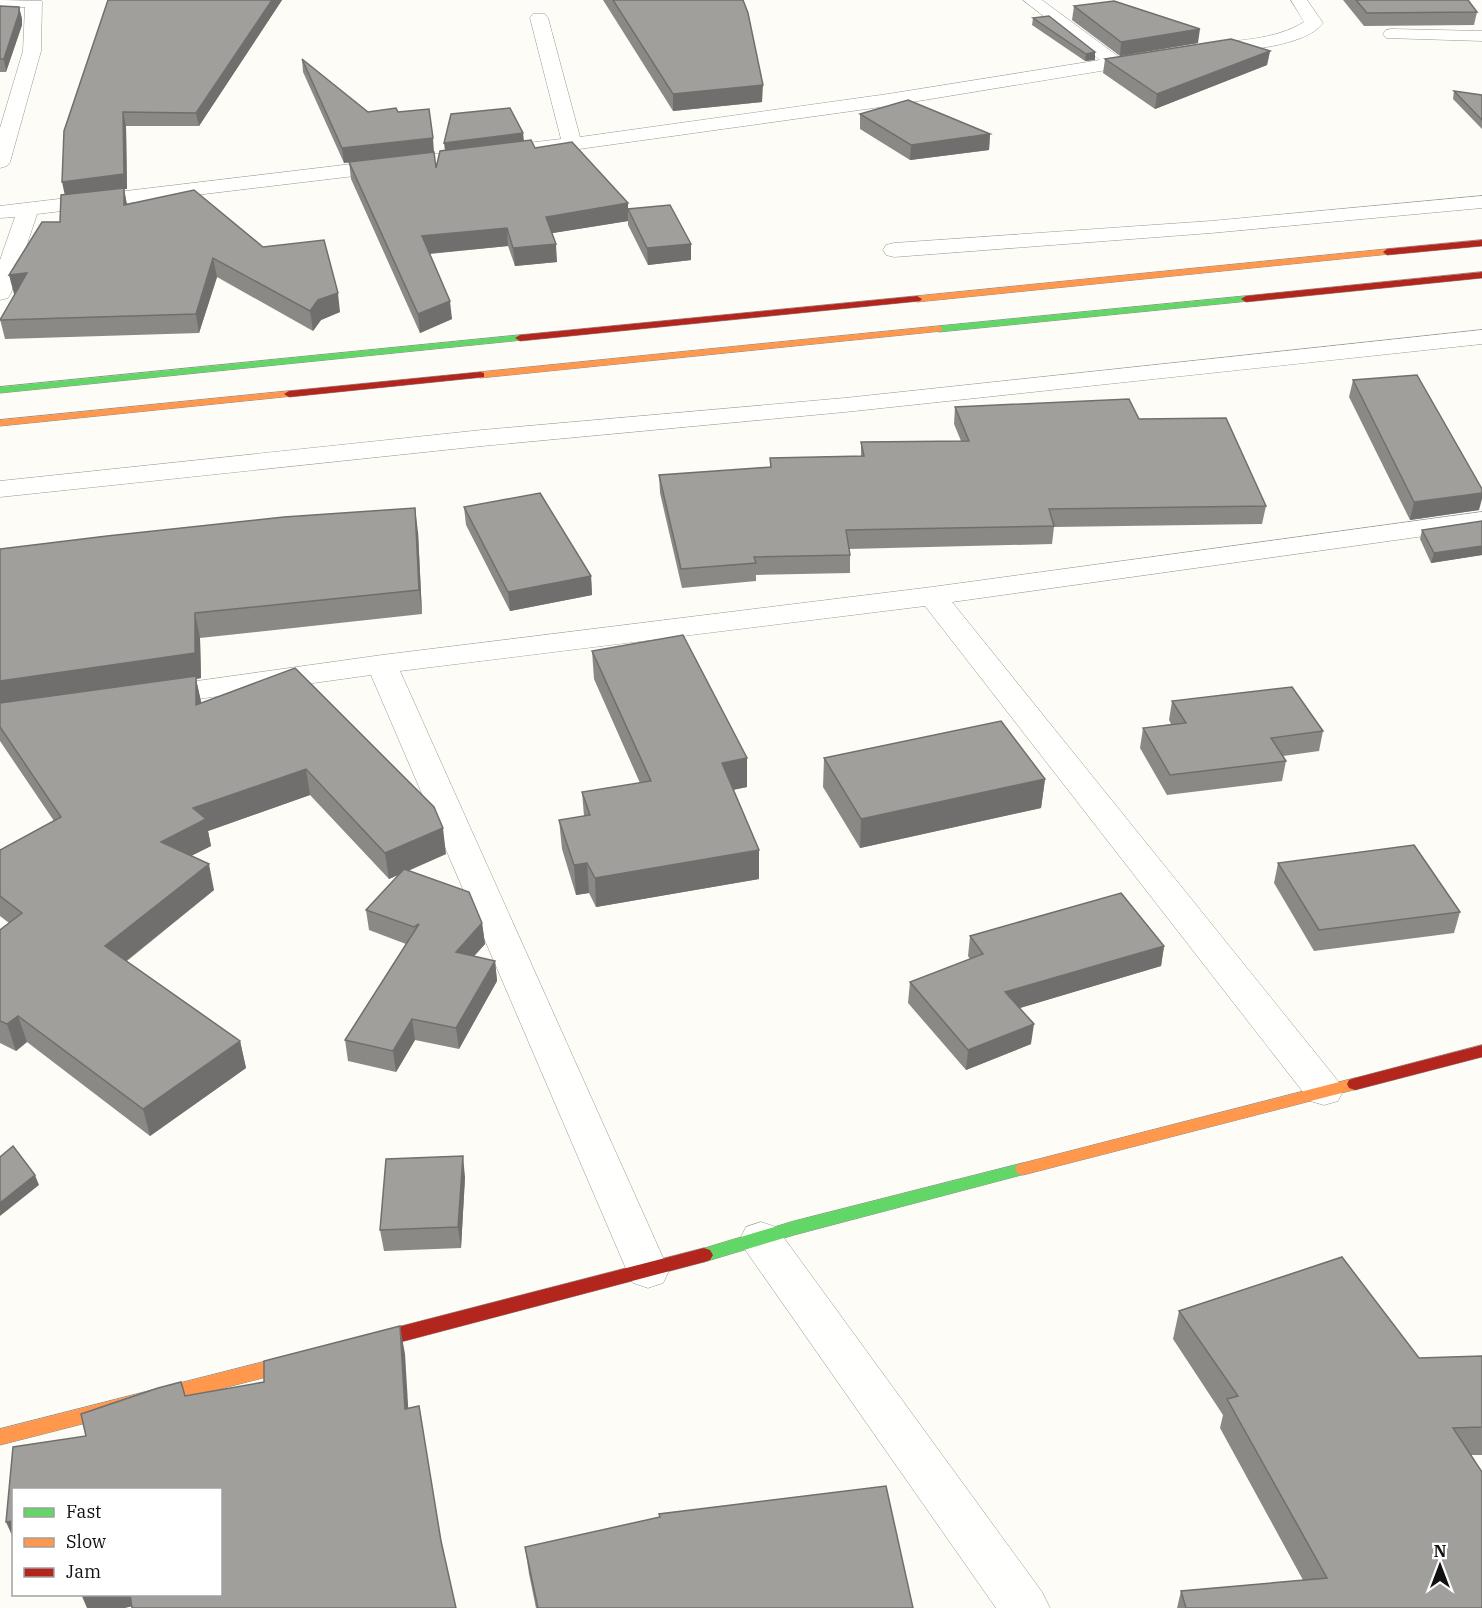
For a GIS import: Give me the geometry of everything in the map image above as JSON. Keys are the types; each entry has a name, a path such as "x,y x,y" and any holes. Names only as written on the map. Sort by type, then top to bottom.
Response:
{"main road":[{"path":"0,390 1482,243"},
{"path":"0,423 1482,275"},
{"path":"347,1348 1482,1051"},
{"path":"0,1437 324,1354"}],"street":[{"path":"1031,0 1115,63"},
{"path":"0,212 572,144 888,100 1275,38 1306,29 1314,22 1299,0"},
{"path":"0,3 34,1 32,51 0,162"},
{"path":"539,18 572,144"},
{"path":"1392,34 1482,36"},
{"path":"894,250 1211,227 1482,202"},
{"path":"0,293 28,208"},
{"path":"0,489 482,438 868,402 1482,337"},
{"path":"126,700 382,664 932,596 1482,520"},
{"path":"932,596 1324,1091"},
{"path":"382,664 648,1271"},
{"path":"761,1239 1025,1608"}],"building":[{"path":"108,0 272,0 196,113 123,112 124,174 62,182 64,131"},
{"path":"613,0 743,0 748,13 763,85 673,94"},
{"path":"1356,0 1468,0 1477,12 1367,13"},
{"path":"1114,1 1200,29 1121,42 1074,6"},
{"path":"0,6 19,7 4,59 0,59"},
{"path":"1049,16 1095,52 1086,54 1033,18"},
{"path":"1231,39 1270,51 1157,94 1105,59"},
{"path":"302,59 368,112 396,108 398,112 429,109 433,138 342,148"},
{"path":"1454,91 1482,95 1482,120"},
{"path":"908,100 990,134 911,145 860,114"},
{"path":"510,108 523,133 444,143 451,114"},
{"path":"531,140 535,148 572,142 628,203 546,217 556,244 513,248 507,228 422,236 450,301 418,314 349,162 434,152 436,168 440,151"},
{"path":"124,188 124,205 194,190 263,247 324,240 338,293 318,300 310,311 213,258 196,314 0,320 27,273 9,275 42,222 60,222 61,195"},
{"path":"670,205 691,244 647,248 628,209"},
{"path":"1417,375 1482,489 1482,493 1414,502 1353,380"},
{"path":"1129,399 1139,419 1226,418 1266,506 1049,509 1054,526 846,530 850,555 754,557 756,563 681,569 659,475 771,467 770,458 864,456 861,442 969,441 955,407"},
{"path":"540,493 591,576 508,592 464,507"},
{"path":"415,508 419,590 195,613 195,653 0,681 0,549 284,517"},
{"path":"1482,521 1482,546 1434,553 1422,530"},
{"path":"683,635 747,758 722,763 759,850 595,878 587,863 574,865 559,820 590,815 582,792 651,781 592,651"},
{"path":"295,668 434,807 443,828 385,853 306,769 193,808 206,819 161,842 209,864 105,946 240,1041 143,1109 18,1016 7,1024 0,1021 0,930 22,913 0,896 0,850 61,817 0,727 0,703 196,676 196,705"},
{"path":"1292,687 1323,731 1271,738 1286,761 1170,775 1143,728 1186,723 1172,701"},
{"path":"1001,721 1045,779 861,819 824,758"},
{"path":"1414,845 1460,912 1319,930 1278,863"},
{"path":"404,869 469,892 482,923 456,952 495,961 456,1028 412,1019 393,1051 345,1040 419,924 414,927 366,910"},
{"path":"1121,893 1164,946 1005,992 1034,1024 968,1050 910,982 983,954 970,936"},
{"path":"13,1146 35,1175 0,1203 0,1157"},
{"path":"463,1156 458,1227 380,1230 386,1159"},
{"path":"1342,1257 1419,1358 1482,1356 1482,1427 1453,1428 1482,1472 1482,1608 1186,1608 1181,1591 1327,1578 1227,1399 1238,1396 1179,1311"},
{"path":"400,1326 405,1409 419,1406 441,1541 456,1608 132,1608 130,1596 222,1596 222,1488 12,1488 12,1521 6,1522 13,1447 86,1436 81,1414 181,1382 185,1396 264,1382 264,1361"},
{"path":"886,1486 913,1608 538,1608 525,1547 660,1517 659,1514"}],"traffic: fast":[{"path":"939,329 1246,299"},
{"path":"0,390 520,338"},
{"path":"704,1255 794,1228 1023,1169"}],"traffic: slow":[{"path":"917,299 1387,252"},
{"path":"480,375 939,329"},
{"path":"0,423 289,394"},
{"path":"1023,1169 1355,1084"},
{"path":"0,1437 306,1359"}],"traffic: jam":[{"path":"1387,252 1482,243"},
{"path":"1246,299 1482,275"},
{"path":"520,338 917,299"},
{"path":"289,394 480,375"},
{"path":"1355,1084 1482,1051"},
{"path":"359,1345 704,1255"}]}
